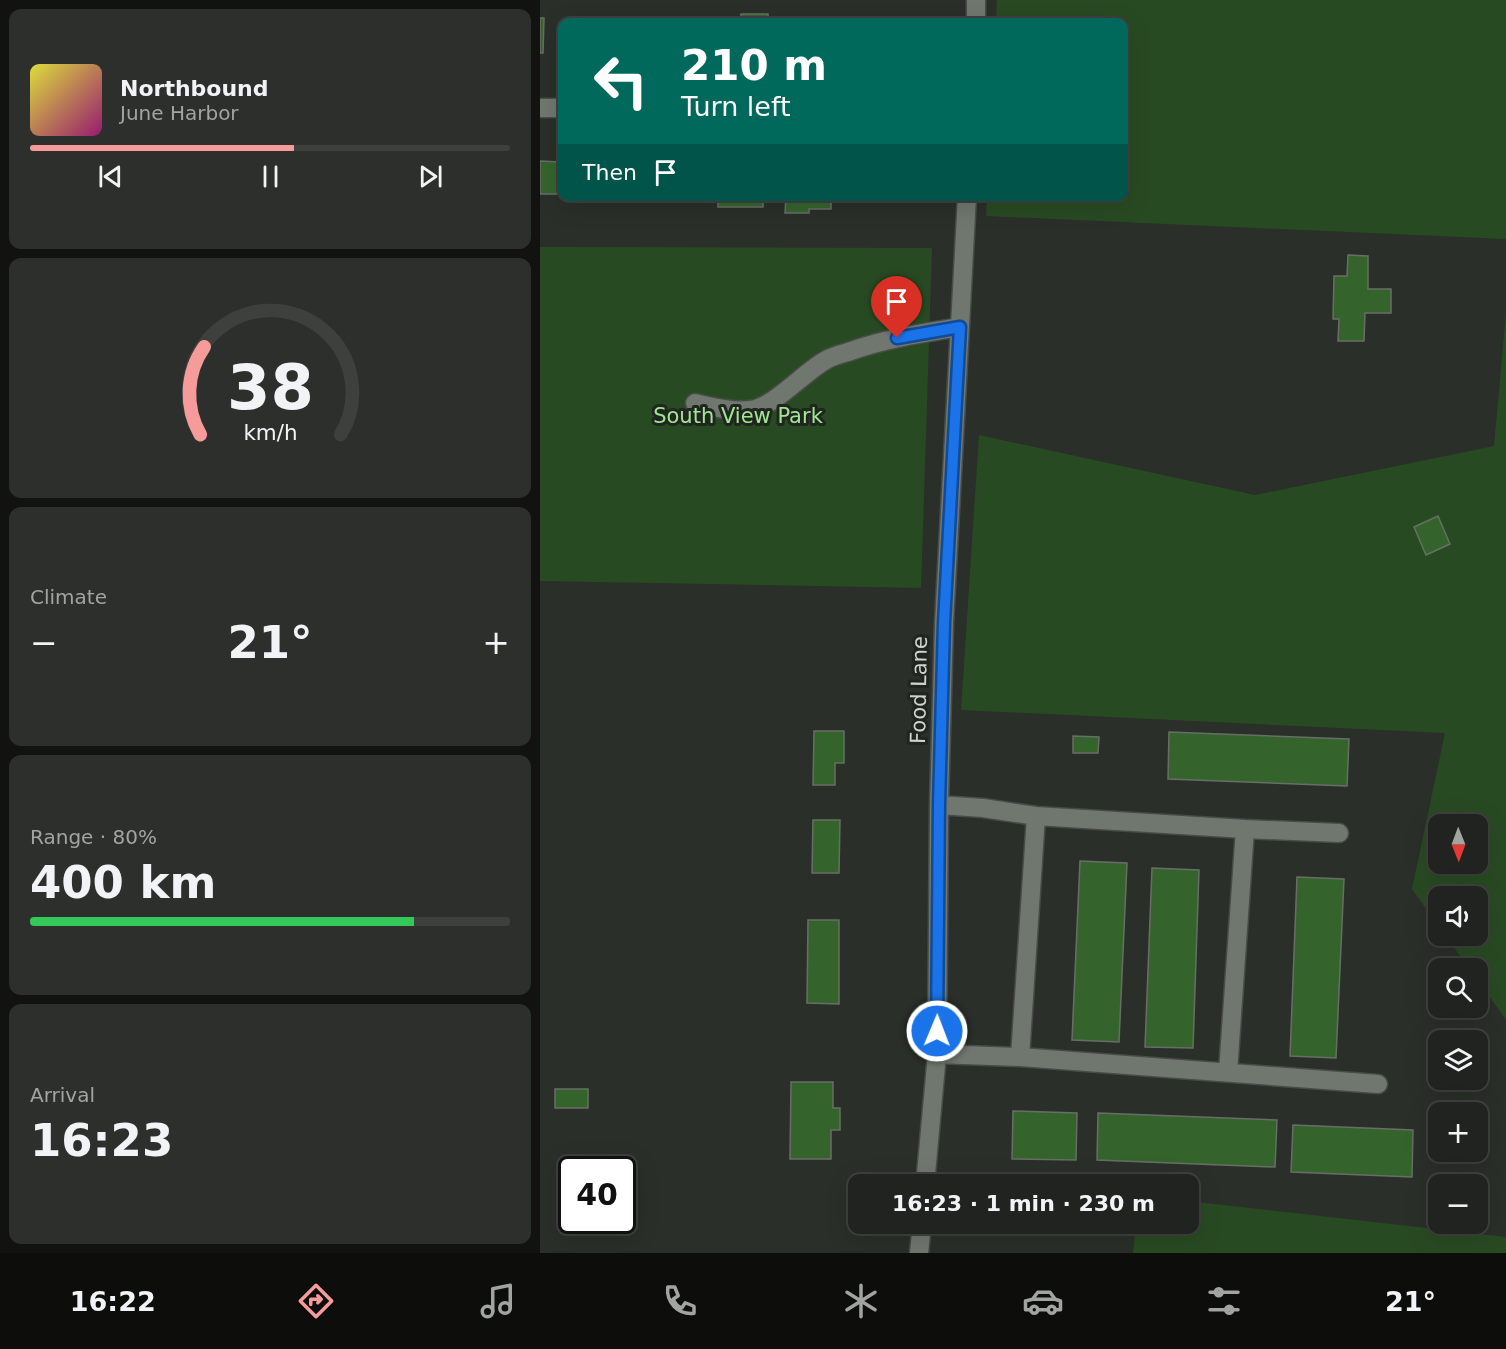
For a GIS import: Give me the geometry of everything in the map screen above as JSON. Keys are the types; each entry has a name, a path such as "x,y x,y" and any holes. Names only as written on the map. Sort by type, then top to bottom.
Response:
{"street":[{"path":"975,18 976,0"},
{"path":"540,108 558,108"},
{"name":"Food Lane","path":"926,1174 937,1054 939,805 944,623 967,201"},
{"path":"695,403 734,411 753,410 772,402 827,360 862,347 897,338 960,327"},
{"path":"939,805 983,808 1036,816 1340,834"},
{"path":"1020,1057 1036,816"},
{"path":"1228,1072 1245,829"},
{"path":"937,1054 1020,1057 1378,1084"},
{"path":"919,1253 921,1234"}],"green space":[{"path":"997,0 1506,0 1506,239 986,216 987,201 1128,201 1128,18 996,18"},
{"name":"South View Park","path":"540,247 932,248 921,588 540,581"},
{"path":"1506,312 1506,1020 1488,994 1488,958 1461,958 1453,946 1488,946 1488,886 1428,886 1428,912 1412,889 1445,733 961,710 979,435 1255,495 1494,446"},
{"path":"1199,1202 1428,1228 1428,1234 1480,1234 1506,1237 1506,1253 1133,1253 1135,1234 1199,1234"}],"building":[{"path":"741,14 768,14 768,18 741,18"},
{"path":"540,18 544,18 543,53 540,53"},
{"path":"540,161 558,162 558,194 540,194"},
{"path":"718,201 763,201 763,207 718,207"},
{"path":"786,201 831,201 831,209 809,209 809,213 785,213"},
{"path":"1348,255 1368,256 1368,289 1391,289 1391,313 1365,313 1364,341 1338,341 1339,319 1333,319 1334,276 1347,276"},
{"path":"1438,516 1450,544 1426,555 1414,527"},
{"path":"814,731 844,731 844,763 835,763 835,785 813,785"},
{"path":"1169,732 1349,739 1347,786 1168,779"},
{"path":"1073,736 1099,737 1098,753 1073,753"},
{"path":"813,820 840,820 839,873 812,873"},
{"path":"1080,861 1127,863 1119,1042 1072,1040"},
{"path":"1152,868 1199,870 1193,1048 1145,1047"},
{"path":"1297,877 1344,879 1336,1058 1290,1056"},
{"path":"808,920 839,920 839,1004 807,1003"},
{"path":"791,1082 833,1082 833,1108 840,1108 840,1130 831,1130 831,1159 790,1159"},
{"path":"555,1089 588,1089 588,1108 555,1108"},
{"path":"1013,1111 1077,1113 1076,1160 1012,1159"},
{"path":"1098,1113 1277,1120 1275,1167 1097,1160"},
{"path":"1293,1125 1413,1130 1412,1177 1291,1172"}],"route":[{"path":"897,338 960,327 944,623 939,805 937,1031"}]}
